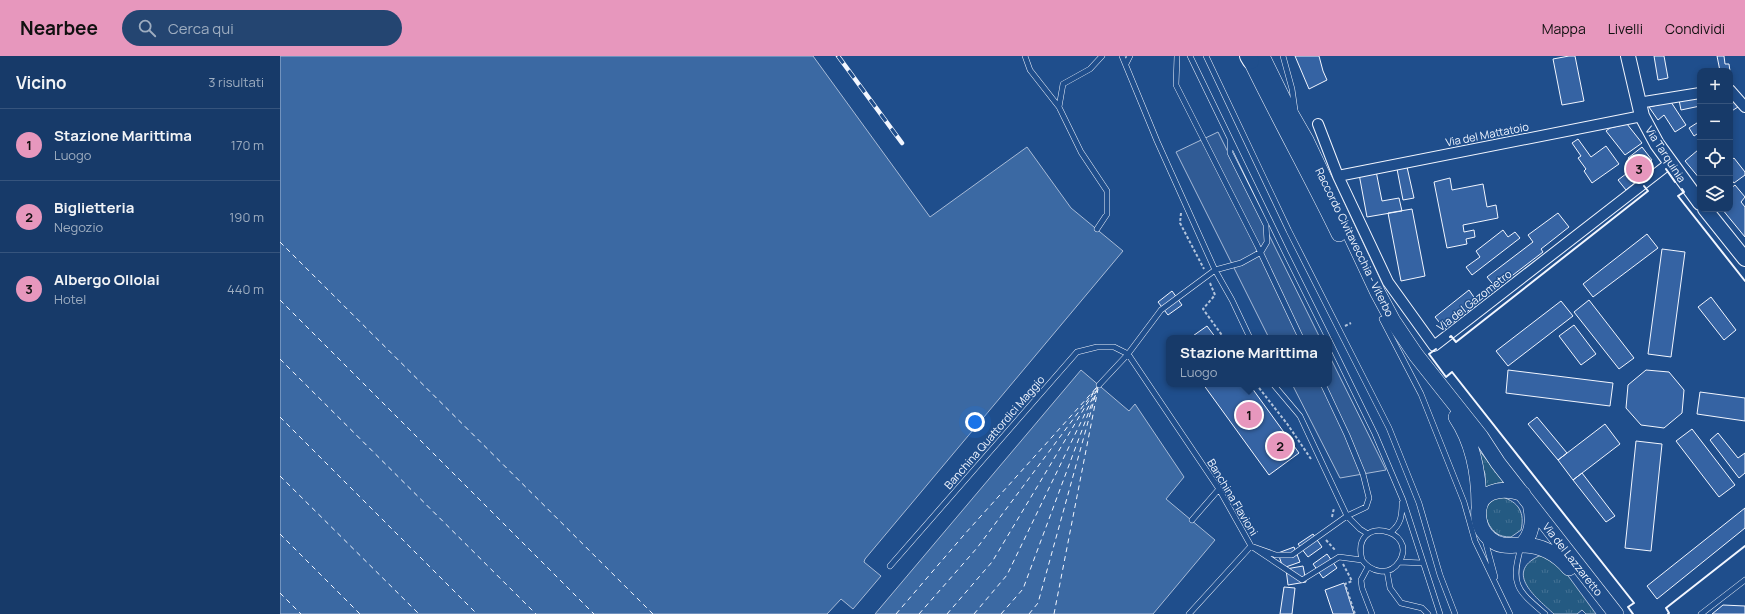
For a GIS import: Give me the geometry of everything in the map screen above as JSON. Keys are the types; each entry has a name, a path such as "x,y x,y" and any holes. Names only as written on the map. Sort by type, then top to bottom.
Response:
{"main road":[{"name":"Via Tarquinia","path":"1628,56 1640,109 1657,144 1697,199"},
{"name":"Raccordo Civitavecchia - Viterbo","path":"1253,57 1278,90 1297,123 1378,293 1393,321 1416,355 1481,437 1498,463 1526,499"},
{"name":"Raccordo Civitavecchia - Viterbo","path":"1253,57 1280,120 1304,162 1382,318 1462,426 1477,466 1479,506"},
{"path":"1707,212 1745,259"},
{"path":"1499,490 1508,490 1526,499 1533,520 1528,538 1522,545 1512,547 1502,546 1491,540 1483,531 1480,522 1479,506 1484,498 1499,490"},
{"name":"Via del Lazzaretto","path":"1526,499 1616,614"},
{"name":"Via del Lazzaretto","path":"1522,545 1546,549 1556,554 1606,614"}],"street":[{"path":"1733,93 1745,107"},
{"name":"Via del Mattatoio","path":"1338,176 1640,109 1697,94"},
{"name":"Via del Gazometro","path":"1318,124 1338,176 1388,282 1434,346 1670,162"}],"lane":[{"path":"1025,56 1030,70 1059,107 1080,152 1107,191 1107,214 1097,230"},
{"path":"1059,107 1063,84 1090,68 1102,56"},
{"path":"1122,56 1157,141 1215,270 1232,300 1249,335"},
{"path":"1126,64 1130,56"},
{"path":"1178,56 1176,85 1261,252 1300,335"},
{"path":"1190,56 1327,335"},
{"path":"1206,56 1290,231 1389,428 1419,503 1440,575 1455,614"},
{"path":"1283,56 1292,89 1297,123"},
{"path":"1098,385 1128,354 1161,310 1215,270 1241,263 1261,252 1267,242 1266,225 1230,153 1230,139"},
{"path":"1382,318 1421,394 1464,502 1475,541 1510,613"},
{"path":"1332,345 1403,500 1440,614"},
{"name":"Banchina Quattordici Maggio","path":"890,566 1078,352 1096,347 1114,347 1128,354"},
{"name":"Banchina Flavioni","path":"1128,354 1219,489 1251,546 1302,580 1340,557"},
{"path":"1276,387 1300,416 1347,516 1360,529 1368,534"},
{"path":"1189,614 1251,546 1276,555 1292,555 1347,516 1366,507 1369,498 1363,474 1324,387"},
{"path":"1192,520 1219,489"},
{"path":"1391,532 1399,526 1403,500"},
{"path":"1379,530 1391,532 1398,537 1402,545 1402,554 1399,562 1387,571 1377,571 1368,567 1362,560 1360,551 1362,541 1368,534 1379,530"},
{"path":"1483,531 1490,563 1499,591"},
{"path":"1522,545 1515,570 1516,583 1524,596 1544,614"},
{"path":"1340,557 1362,560"},
{"path":"1399,562 1423,563"},
{"path":"1368,567 1361,580 1362,588 1372,614"},
{"path":"1387,571 1390,588 1401,603 1422,608 1428,614"},
{"path":"1701,614 1745,580"}],"path":[{"path":"1182,208 1180,223 1215,294 1203,309 1222,335"},
{"path":"1258,387 1313,461"},
{"path":"1331,519 1335,508 1333,502"},
{"path":"1322,534 1340,557 1352,582 1345,584 1355,614"}],"green space":[{"path":"1475,445 1505,483 1498,483 1485,488 1485,474"},
{"path":"1502,497 1517,505 1521,513 1521,530 1511,537 1496,533 1492,530 1487,521 1486,511 1489,502 1493,499"},
{"path":"1539,556 1546,556 1566,573 1596,614 1586,614 1582,610 1577,614 1554,614 1533,594 1527,586 1524,578 1524,570 1529,563"}],"shaded area":[{"path":"280,56 813,56 930,217 1027,147 1071,208 1123,251 865,559 864,562 881,576 853,609 841,599 827,614 280,614"},
{"path":"1218,132 1319,335 1268,335 1176,152"},
{"path":"1332,361 1386,470 1340,478 1294,387 1332,387"},
{"path":"1081,370 1129,411 1135,404 1184,477 1166,499 1215,540 1153,614 875,614"}],"building":[{"path":"1295,56 1319,56 1327,80 1309,89"},
{"path":"1575,56 1584,101 1562,105 1553,59"},
{"path":"1654,56 1664,56 1668,78 1658,80"},
{"path":"1717,56 1724,56 1725,64 1729,64 1730,68 1719,68"},
{"path":"1697,97 1697,107 1681,110 1679,100"},
{"path":"1733,99 1738,107 1733,110"},
{"path":"1671,102 1686,125 1675,132 1664,115 1658,120 1649,107"},
{"path":"1697,123 1697,134 1694,136 1689,128"},
{"path":"1627,124 1642,143 1625,155 1606,131 1610,128"},
{"path":"1578,139 1591,157 1606,146 1619,164 1592,183 1584,171 1586,169 1578,158 1581,156 1572,143"},
{"path":"1642,147 1652,160 1644,166 1648,172 1626,190 1618,180 1635,167 1628,158"},
{"path":"1697,151 1697,175 1685,161"},
{"path":"1734,158 1745,172 1745,175 1734,183 1733,182"},
{"path":"1407,167 1414,198 1403,200 1397,169"},
{"path":"1376,171 1382,201 1399,198 1402,211 1367,217 1359,174"},
{"path":"1450,178 1452,190 1483,184 1487,207 1496,205 1498,218 1463,225 1464,232 1474,230 1475,237 1466,239 1467,244 1447,248 1434,182"},
{"path":"1735,185 1745,197 1741,202 1745,207 1745,237 1724,212 1733,212 1733,187"},
{"path":"1412,209 1425,276 1401,281 1388,213"},
{"path":"1558,213 1569,227 1541,249 1543,252 1496,288 1487,277 1533,242 1528,235"},
{"path":"1503,230 1508,237 1515,232 1520,238 1472,275 1466,267 1480,257 1476,251"},
{"path":"1647,234 1658,248 1593,297 1583,284"},
{"path":"1662,249 1685,252 1671,357 1648,354"},
{"path":"1469,290 1478,303 1445,329 1435,317"},
{"path":"1172,291 1182,305 1168,315 1158,302"},
{"path":"1711,297 1736,330 1724,340 1698,307"},
{"path":"1589,300 1634,358 1619,369 1574,312"},
{"path":"1561,301 1573,316 1508,366 1496,351"},
{"path":"1574,325 1596,354 1581,365 1559,336"},
{"path":"1207,326 1214,335 1194,335"},
{"path":"1508,370 1613,383 1610,406 1506,393"},
{"path":"1646,370 1669,372 1684,390 1682,413 1664,428 1641,425 1626,408 1628,385"},
{"path":"1205,387 1251,387 1299,453 1269,475"},
{"path":"1700,392 1745,398 1745,421 1697,414"},
{"path":"1537,417 1567,453 1558,460 1528,424"},
{"path":"1605,424 1620,444 1573,480 1558,460"},
{"path":"1692,429 1735,485 1719,497 1676,441"},
{"path":"1718,433 1738,458 1745,453 1745,473 1739,478 1710,440"},
{"path":"1636,441 1662,444 1651,551 1625,548"},
{"path":"1582,473 1615,516 1606,522 1573,480"},
{"path":"1745,508 1745,528 1657,599 1647,586"},
{"path":"1313,534 1322,547 1308,557 1298,544"},
{"path":"1294,547 1300,562 1283,568 1278,553"},
{"path":"1327,554 1337,568 1323,578 1313,564"},
{"path":"1303,566 1306,582 1288,585 1286,569"},
{"path":"1344,583 1354,614 1333,614 1325,590"},
{"path":"1284,587 1295,588 1292,614 1280,614"},
{"path":"1723,605 1745,606 1745,614 1712,614"}],"ferry route":[{"path":"280,242 653,614"},
{"path":"280,300 594,614"},
{"path":"280,359 536,614"},
{"path":"896,614 963,536 1097,387"},
{"path":"947,614 992,562 1097,387"},
{"path":"1001,614 1023,589 1098,387"},
{"path":"1054,614 1098,389"},
{"path":"919,614 977,548 1095,390"},
{"path":"974,614 1007,575 1096,391"},
{"path":"1029,614 1038,603 1096,393"},
{"path":"280,417 477,614"},
{"path":"280,476 419,614"},
{"path":"280,534 360,614"},
{"path":"280,593 301,614"}],"railway":[{"path":"838,56 902,143"}],"wall":[{"path":"1666,169 1675,182"},
{"path":"1450,337 1451,336 1456,342 1648,191 1644,186"},
{"path":"1682,189 1684,192 1678,196 1745,281"},
{"path":"1436,349 1429,354 1446,377 1452,372 1634,603 1628,607 1633,614"},
{"path":"1668,614 1669,613 1666,608 1745,546"}],"place":[{"name":"Albergo Ollolai","path":"1639,169"},
{"name":"Stazione Marittima","path":"1249,415"},
{"name":"Biglietteria","path":"1280,446"}]}
